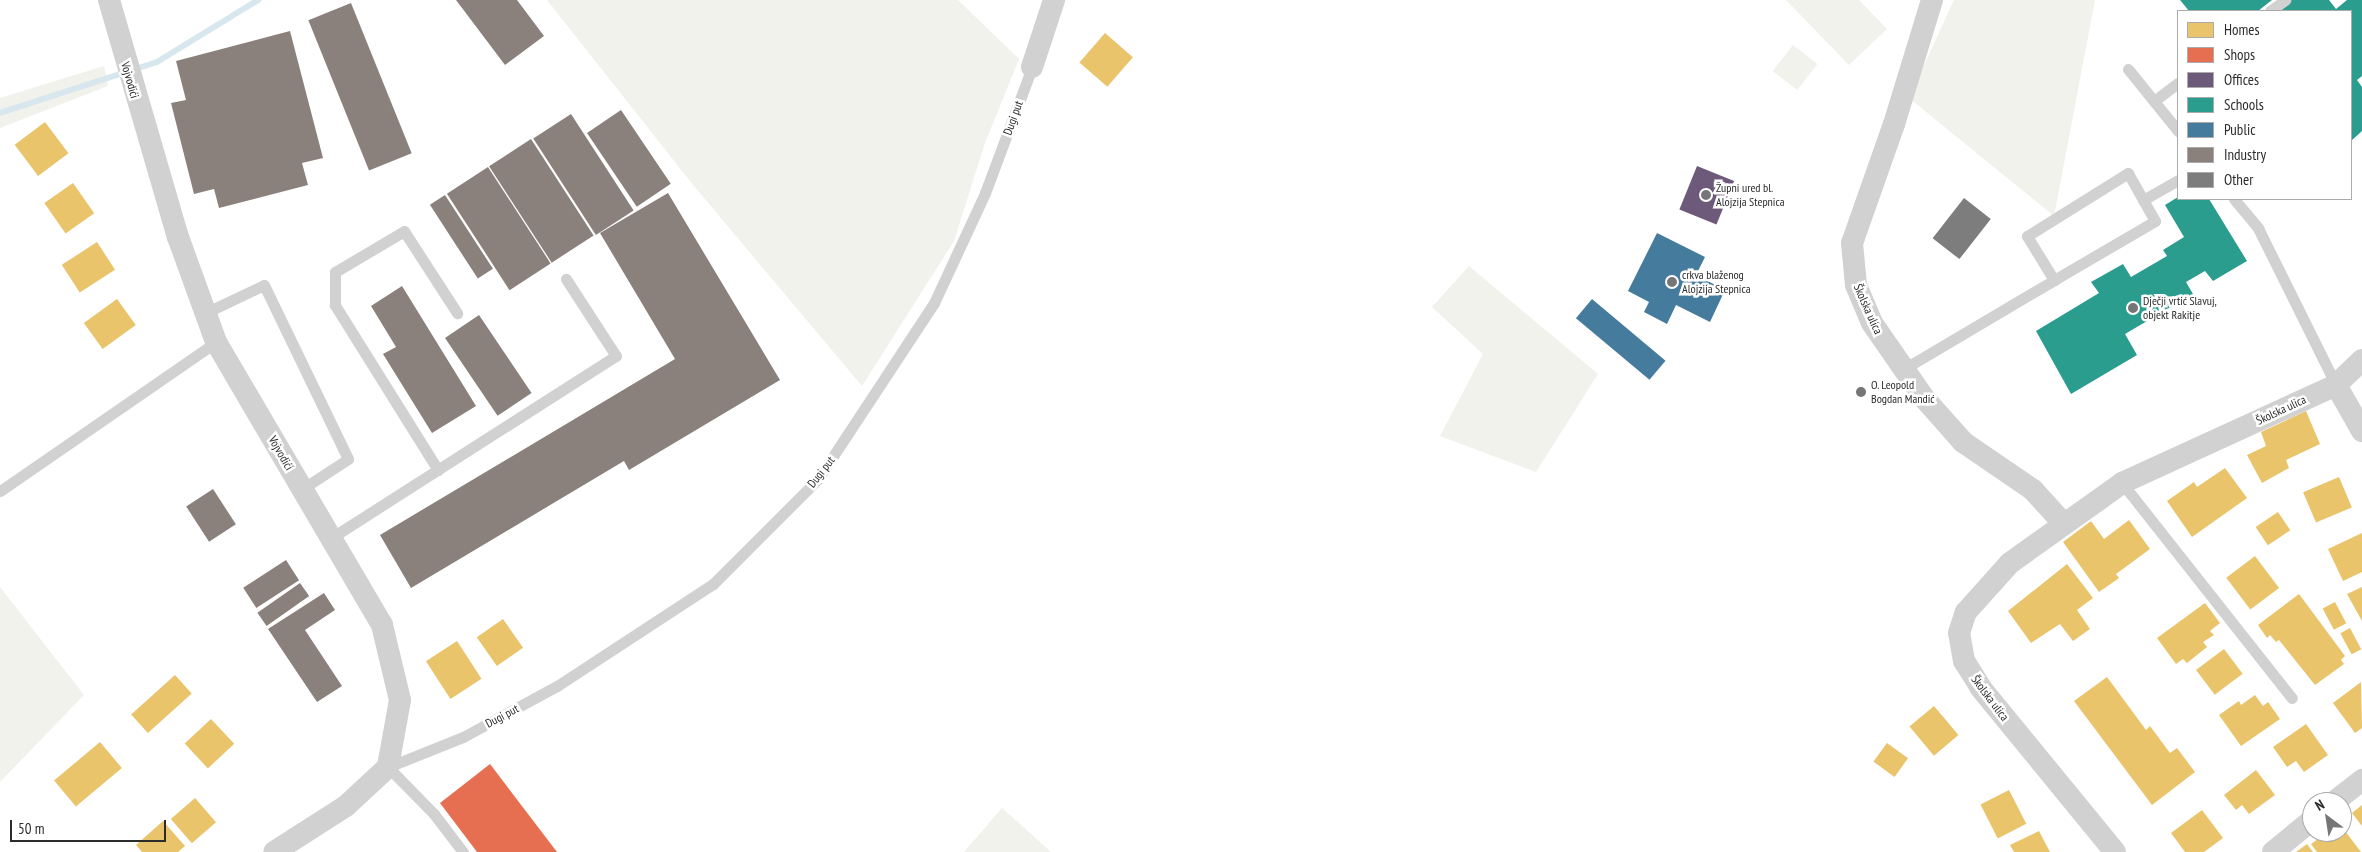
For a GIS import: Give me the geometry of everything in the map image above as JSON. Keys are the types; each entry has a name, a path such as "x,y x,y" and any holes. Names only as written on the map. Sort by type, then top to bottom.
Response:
{"street":[{"name":"Vojvodići","path":"109,0 133,91 216,342 382,625 400,700 388,767"},
{"name":"Dugi put","path":"1032,67 1054,0"},
{"name":"Školska ulica","path":"1932,0 1894,124 1852,243 1856,285 1872,323 1902,370 1963,442 2033,490 2063,523"},
{"name":"Školska ulica","path":"2115,852 1981,688 1964,661 1958,633 1966,612 2010,563 2063,523 2122,483 2336,385 2362,360"},
{"path":"2336,385 2362,431"},
{"path":"274,852 346,806 388,767"},
{"path":"2347,792 2362,780"},
{"path":"2273,852 2302,828"}],"lane":[{"path":"2271,10 2285,0"},
{"name":"Dugi put","path":"388,767 463,737 557,686 712,584 818,479 934,303 984,193 1032,67"},
{"path":"2128,69 2177,130"},
{"path":"2154,101 2177,84"},
{"path":"1902,370 2155,221 2128,173 2027,236 2054,280"},
{"path":"2143,200 2177,181"},
{"path":"2235,200 2258,228 2336,385"},
{"path":"438,470 335,305 335,272 404,231 457,312"},
{"path":"331,538 616,356 566,279"},
{"path":"205,313 264,285 348,459 302,488"},
{"path":"0,491 216,342"},
{"path":"2122,483 2292,698"},
{"path":"388,767 434,814 463,852"}],"shaded area":[{"path":"547,0 958,0 1019,59 985,143 954,241 862,386 694,186"},
{"path":"1786,0 1859,0 1887,29 1849,65"},
{"path":"1954,0 2095,0 2054,216 1909,98"},
{"path":"1793,45 1817,64 1797,90 1773,71"},
{"path":"104,66 108,86 0,128 0,98"},
{"path":"1469,266 1598,374 1536,472 1440,436 1483,354 1432,307"},
{"path":"0,587 84,695 0,782"},
{"path":"1002,808 1051,852 964,852"}],"building: Homes":[{"path":"1105,33 1133,57 1107,87 1079,62"},
{"path":"45,122 68,153 38,176 15,145"},
{"path":"73,183 94,213 66,233 44,203"},
{"path":"97,242 115,270 80,293 62,265"},
{"path":"117,299 136,325 103,349 84,323"},
{"path":"2306,411 2320,444 2286,460 2289,468 2262,483 2247,455 2266,446 2261,432"},
{"path":"2225,468 2247,498 2192,537 2167,501 2194,482 2197,487"},
{"path":"2339,477 2352,507 2316,523 2303,492"},
{"path":"2278,512 2290,530 2268,545 2256,527"},
{"path":"2129,520 2150,549 2116,574 2119,578 2099,592 2063,542 2091,521 2104,539"},
{"path":"2362,533 2362,572 2343,581 2328,549"},
{"path":"2255,556 2279,588 2250,610 2226,578"},
{"path":"2067,564 2093,598 2077,610 2090,629 2073,641 2060,624 2031,643 2008,611"},
{"path":"2362,587 2362,621 2347,594"},
{"path":"2299,594 2345,656 2341,660 2344,664 2315,685 2279,640 2276,642 2270,635 2267,638 2258,625"},
{"path":"2335,602 2346,623 2334,630 2323,609"},
{"path":"2205,603 2220,623 2210,631 2214,635 2203,642 2207,647 2187,663 2183,659 2176,664 2157,638"},
{"path":"503,619 523,648 497,666 477,637"},
{"path":"2350,628 2361,649 2352,654 2340,633"},
{"path":"457,641 482,679 450,699 426,661"},
{"path":"2224,649 2243,674 2215,695 2196,670"},
{"path":"175,675 192,694 148,733 131,714"},
{"path":"2107,677 2146,730 2150,726 2170,753 2177,748 2195,772 2152,805 2074,701"},
{"path":"2361,682 2362,728 2355,733 2333,703"},
{"path":"2255,695 2263,706 2268,702 2280,719 2241,746 2219,715 2239,701 2241,705"},
{"path":"1934,706 1958,735 1934,756 1909,727"},
{"path":"211,719 234,744 208,768 185,744"},
{"path":"2306,724 2328,755 2304,772 2296,761 2287,767 2273,747"},
{"path":"100,742 122,768 76,807 54,781"},
{"path":"1887,743 1908,758 1895,777 1873,762"},
{"path":"2256,770 2275,795 2249,814 2242,805 2236,810 2224,795"},
{"path":"2009,790 2026,824 1998,838 1980,805"},
{"path":"195,798 216,822 192,843 171,819"},
{"path":"2362,805 2362,826 2352,813"},
{"path":"2202,810 2223,838 2204,852 2185,852 2171,833"},
{"path":"163,821 185,846 178,852 142,852 136,845"},
{"path":"2039,831 2050,852 2014,852 2010,845"},
{"path":"2352,840 2361,852 2317,852 2311,844 2314,842 2352,842"},
{"path":"2307,844 2313,852 2296,852"}],"building: Shops":[{"path":"490,764 557,852 477,852 440,803"}],"building: Offices":[{"name":"Župni ured bl. Alojzija Stepnica","path":"1697,166 1734,181 1716,225 1679,210"}],"building: Schools":[{"path":"2180,0 2272,0 2259,10 2188,10"},
{"path":"2291,0 2329,0 2336,9 2347,0 2362,0 2362,76 2357,80 2362,87 2362,131 2352,140 2352,10 2278,10"},
{"path":"2177,198 2177,200 2210,200 2247,261 2213,281 2205,271 2186,282 2193,294 2125,334 2137,355 2071,394 2036,331 2099,293 2091,282 2123,264 2131,277 2167,256 2163,250 2184,237 2165,205"}],"building: Public":[{"name":"crkva blaženog Alojzija Stepnica","path":"1657,233 1705,257 1696,275 1725,290 1710,322 1676,305 1667,324 1644,312 1649,302 1628,291"},
{"path":"1592,299 1666,361 1649,380 1576,318"}],"building: Industry":[{"path":"456,0 517,0 544,36 505,65"},
{"path":"351,3 412,153 369,170 308,20"},
{"path":"290,31 323,158 302,163 308,185 219,208 214,189 194,194 171,103 186,100 176,61"},
{"path":"621,110 671,184 637,207 587,133"},
{"path":"571,114 634,210 596,235 533,139"},
{"path":"531,139 594,235 552,263 489,166"},
{"path":"488,167 551,263 510,290 447,194"},
{"path":"668,193 780,380 629,470 624,461 411,588 380,535 675,359 600,233"},
{"path":"445,195 493,269 478,279 430,205"},
{"path":"402,286 476,406 432,433 383,354 396,347 371,306"},
{"path":"479,315 532,393 498,416 445,338"},
{"path":"213,489 236,524 209,542 186,506"},
{"path":"286,560 299,580 256,608 243,588"},
{"path":"300,583 309,596 267,626 257,613"},
{"path":"324,593 335,610 305,630 342,686 317,702 268,629"}],"building: Other":[{"path":"1964,198 1991,219 1959,259 1933,238"}],"waterway":[{"path":"0,113 157,62 258,0"}],"place":[{"name":"Župni ured bl. Alojzija Stepnica","path":"1706,195"},
{"name":"crkva blaženog Alojzija Stepnica","path":"1672,282"},
{"name":"Dječji vrtić Slavuj, objekt Rakitje","path":"2133,308"},
{"name":"O. Leopold Bogdan Mandić","path":"1861,392"}]}
